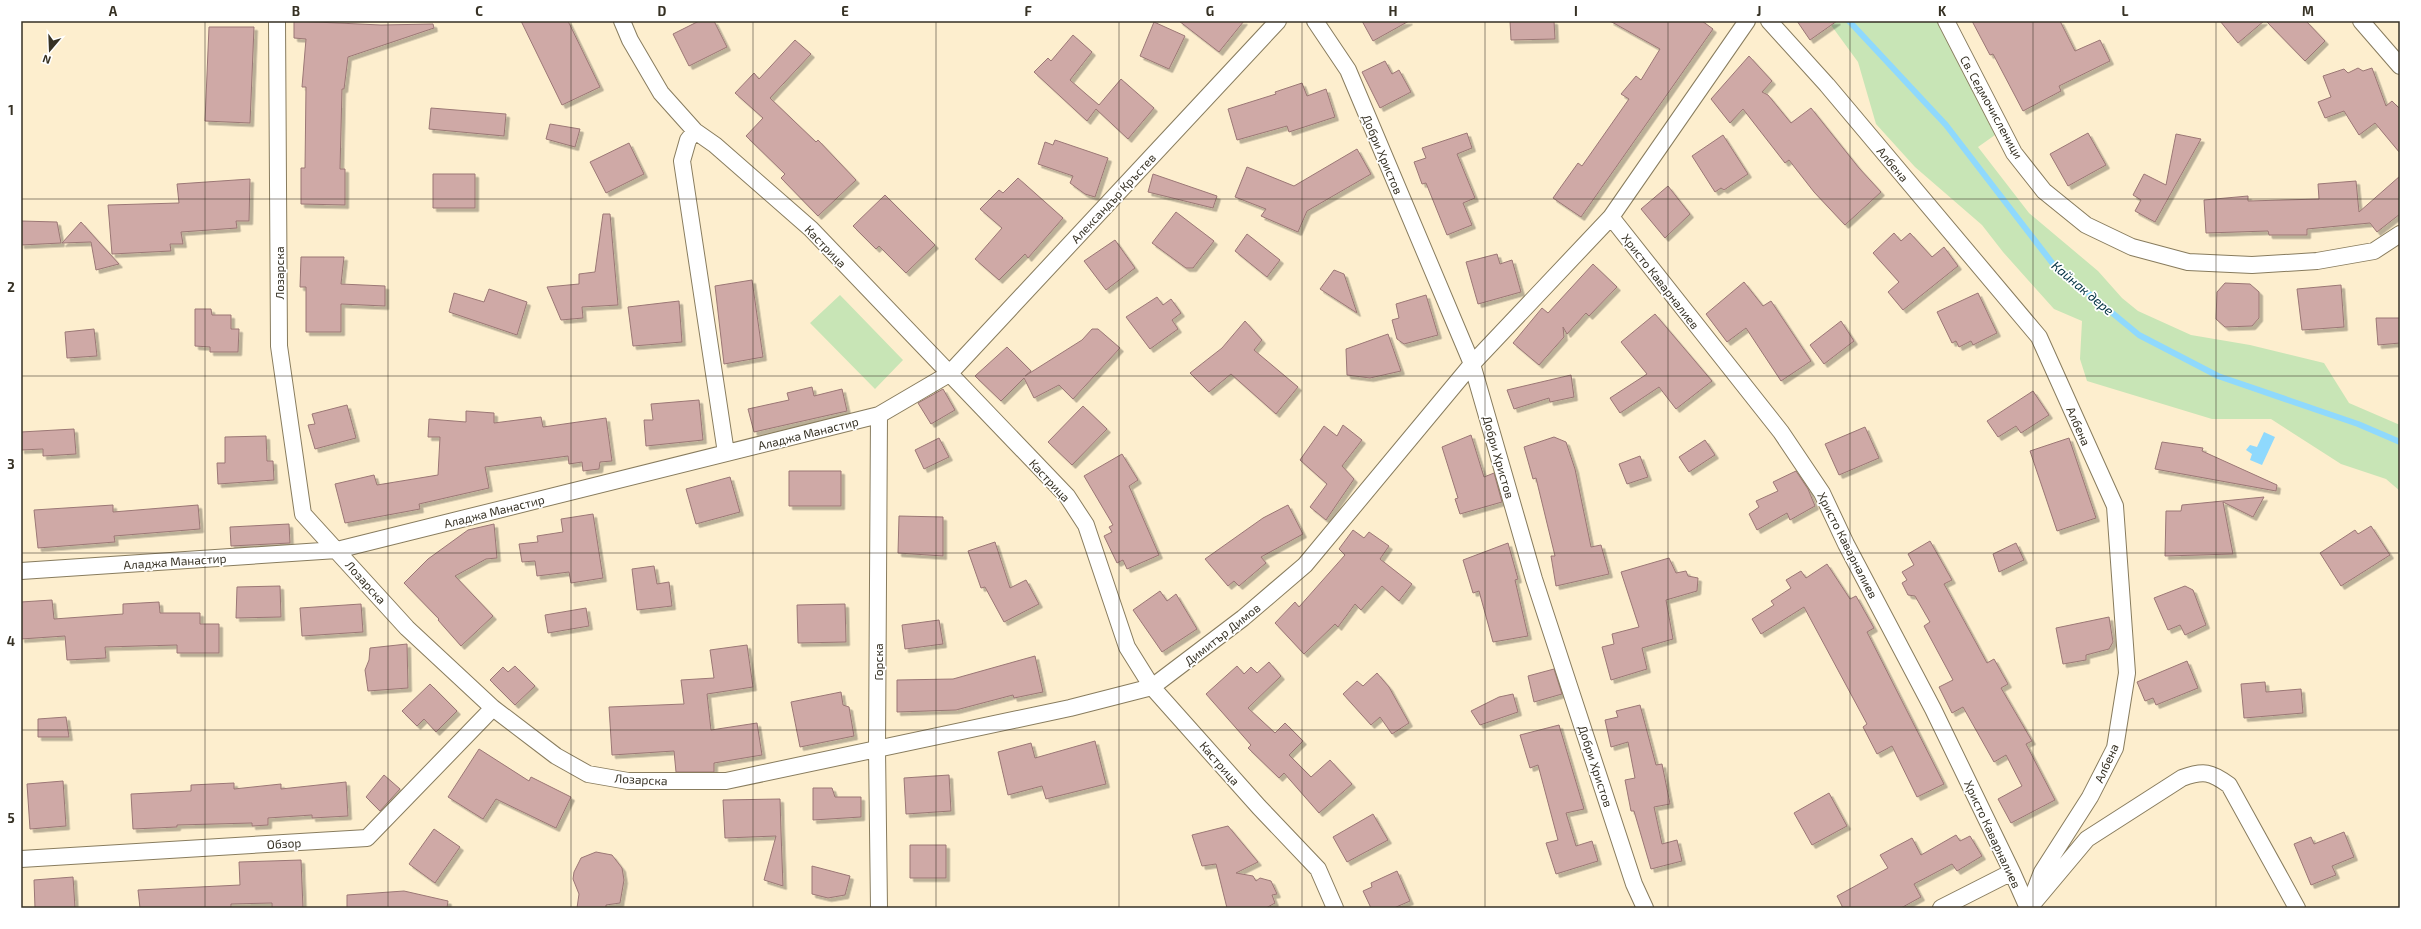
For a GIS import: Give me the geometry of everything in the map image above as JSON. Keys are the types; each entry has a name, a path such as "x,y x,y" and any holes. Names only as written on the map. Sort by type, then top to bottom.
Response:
{"street":[{"name":"Лозарска","path":"277,21 279,346 303,514 407,628 493,708 556,756 588,774 628,781 726,781 877,749"},
{"name":"Кастрица","path":"622,21 630,40 661,93 695,131 715,145 811,230 1067,496 1086,525 1127,647 1152,687 1259,807 1318,869 1335,908"},
{"name":"Александър Кръстев","path":"949,374 1278,21"},
{"name":"Добри Христов","path":"1315,21 1348,70 1472,364 1534,579 1632,876 1645,908"},
{"name":"Димитър Димов","path":"877,749 1070,708 1152,687 1244,618 1306,565 1472,364 1611,218 1747,21"},
{"name":"Албена","path":"1768,21 1827,85 2039,337 2115,506 2127,673 2115,748 2090,797 2042,872 2028,908"},
{"name":"Св. Седмочисленици","path":"1946,21 2014,153 2044,190 2086,225 2132,247 2188,262 2252,265 2317,261 2374,251 2400,234"},
{"path":"2361,21 2400,66"},
{"path":"695,131 688,140 682,161 726,453"},
{"name":"Христо Каварналиев","path":"1611,218 1781,432 1822,493 1846,544 1933,710 2028,908"},
{"name":"Аладжа Манастир","path":"21,572 337,550 880,415 949,374"},
{"name":"Горска","path":"879,908 877,749 880,415"},
{"name":"Обзор","path":"21,859 367,838 493,708"},
{"path":"2028,908 2087,839 2182,778 2198,772 2214,774 2229,785 2297,908"},
{"path":"1941,908 2012,872"}],"green space":[{"path":"1828,21 1939,21 1995,135 1978,147 2029,213 2098,271 2122,298 2138,311 2191,335 2250,345 2324,363 2349,403 2400,425 2400,491 2386,479 2341,464 2271,419 2212,419 2087,381 2080,359 2082,321 2054,309 2003,252 1982,225 1915,167 1876,124 1858,62"},
{"path":"840,295 903,360 875,389 810,323"}],"water":[{"path":"2264,432 2275,437 2262,465 2250,460 2252,454 2246,450 2250,445 2257,447"}],"building":[{"path":"294,21 381,25 433,24 434,28 348,57 344,89 342,89 340,169 345,169 345,205 301,204 301,168 305,168 306,87 302,87 306,39 294,38"},
{"path":"521,21 568,21 600,87 562,105"},
{"path":"699,21 714,21 727,47 689,66 673,34"},
{"path":"1179,21 1244,21 1219,52"},
{"path":"1362,21 1409,21 1373,41"},
{"path":"1510,21 1554,21 1555,39 1511,40"},
{"path":"1610,21 1702,21 1713,29 1581,217 1553,198 1578,163 1582,166 1629,99 1621,94 1636,76 1641,80 1660,49"},
{"path":"1797,21 1837,21 1810,40"},
{"path":"1972,21 2060,21 2075,51 2100,40 2110,61 2059,86 2061,91 2023,111 1993,54 1990,55"},
{"path":"2220,21 2264,21 2238,43"},
{"path":"2266,21 2306,21 2325,41 2305,61"},
{"path":"1154,22 1185,36 1169,69 1140,56"},
{"path":"209,27 254,27 250,123 205,121"},
{"path":"1073,35 1092,52 1070,80 1099,105 1121,79 1154,108 1128,139 1096,109 1087,121 1034,72 1048,58 1051,61"},
{"path":"795,40 811,54 770,98 816,142 818,140 856,180 818,216 781,178 785,174 746,136 763,118 735,93 754,73 759,79"},
{"path":"1749,56 1772,81 1762,92 1768,95 1791,123 1811,108 1859,168 1881,192 1845,225 1814,192 1789,160 1785,163 1743,109 1730,123 1711,99"},
{"path":"1385,61 1392,74 1399,70 1411,92 1380,108 1362,72"},
{"path":"2358,68 2363,71 2372,68 2386,106 2392,101 2400,109 2400,153 2375,123 2359,135 2344,111 2325,118 2318,102 2331,97 2323,76 2344,69 2348,73"},
{"path":"1302,83 1307,96 1326,89 1335,117 1289,132 1287,126 1237,140 1228,109 1276,94 1275,92"},
{"path":"431,108 506,114 504,136 429,129"},
{"path":"550,124 580,129 575,147 546,139"},
{"path":"1467,133 1472,148 1457,154 1475,198 1463,203 1472,225 1447,235 1426,183 1422,184 1414,162 1426,158 1422,148"},
{"path":"2088,133 2106,165 2068,186 2050,154"},
{"path":"2176,134 2201,139 2155,222 2135,211 2141,200 2133,195 2144,174 2166,185"},
{"path":"1723,135 1748,174 1724,190 1721,188 1715,192 1692,156"},
{"path":"1055,140 1108,158 1095,197 1085,194 1070,183 1073,176 1038,164 1045,142 1053,145"},
{"path":"629,143 644,174 606,193 590,162"},
{"path":"1357,149 1371,174 1307,211 1298,232 1261,216 1266,209 1235,197 1247,167 1294,186"},
{"path":"433,174 475,174 475,208 433,208"},
{"path":"1153,174 1217,196 1213,208 1148,192"},
{"path":"2400,176 2400,214 2377,232 2370,223 2307,229 2307,235 2269,235 2268,231 2206,233 2204,200 2248,196 2248,201 2319,199 2318,184 2356,181 2359,212"},
{"path":"1018,178 1063,218 1028,258 1025,254 999,280 975,259 1002,228 980,209 999,190 1003,193"},
{"path":"250,179 249,221 236,221 237,228 181,232 183,244 170,244 171,251 112,254 108,205 179,203 177,184"},
{"path":"1668,186 1690,214 1665,238 1641,209"},
{"path":"885,195 935,245 906,273 879,246 876,249 853,226"},
{"path":"1176,212 1214,241 1193,268 1186,268 1152,243"},
{"path":"603,214 610,214 618,305 582,307 583,318 561,320 547,287 579,284 579,274 595,272"},
{"path":"21,221 57,222 61,243 21,245"},
{"path":"81,222 119,264 96,270 91,242 62,243"},
{"path":"1894,233 1901,241 1910,233 1932,257 1944,247 1958,266 1903,310 1888,292 1899,282 1873,253"},
{"path":"1247,234 1280,260 1267,277 1235,251"},
{"path":"1115,240 1135,268 1106,290 1084,261"},
{"path":"1497,254 1500,264 1512,260 1521,292 1478,304 1466,262"},
{"path":"301,257 344,257 341,284 385,286 385,306 341,304 341,332 306,332 306,287 300,287"},
{"path":"1593,264 1617,287 1589,316 1586,313 1567,334 1563,327 1564,337 1539,365 1513,343 1542,308 1548,313"},
{"path":"1334,270 1344,274 1357,313 1320,289"},
{"path":"752,280 763,357 724,364 715,286"},
{"path":"1744,282 1763,306 1771,301 1811,361 1781,381 1746,328 1727,342 1706,314"},
{"path":"2225,283 2250,284 2259,292 2259,318 2252,326 2225,327 2216,319 2217,292"},
{"path":"2341,285 2344,327 2302,330 2297,289"},
{"path":"489,289 527,302 517,335 449,312 454,293 484,302"},
{"path":"1978,293 1997,333 1973,345 1971,341 1959,347 1956,341 1952,343 1937,312"},
{"path":"1426,295 1438,335 1404,344 1397,339 1392,320 1399,318 1396,304"},
{"path":"1157,297 1163,305 1171,299 1181,313 1172,320 1178,329 1150,349 1126,317"},
{"path":"679,301 682,342 633,346 628,307"},
{"path":"195,309 211,309 212,315 231,315 231,329 239,329 238,352 210,352 210,347 195,346"},
{"path":"1655,314 1712,381 1676,409 1659,387 1620,413 1610,398 1647,374 1621,342"},
{"path":"2376,318 2400,318 2400,343 2378,345"},
{"path":"1245,321 1262,340 1254,350 1298,387 1276,414 1231,374 1209,392 1190,373 1222,348"},
{"path":"1841,321 1854,341 1824,364 1810,345"},
{"path":"94,329 97,356 67,358 65,332"},
{"path":"1092,329 1098,329 1120,348 1073,399 1059,385 1034,398 1024,378 1001,401 975,376 1007,347 1031,371 1025,376 1082,340"},
{"path":"1388,334 1401,371 1370,378 1347,375 1346,349"},
{"path":"1571,375 1574,397 1550,402 1549,398 1514,409 1507,390"},
{"path":"812,387 814,396 842,389 847,411 754,432 748,409 789,400 787,393"},
{"path":"943,389 955,410 931,424 918,403"},
{"path":"2033,391 2049,415 2021,433 2016,426 1998,437 1987,421"},
{"path":"699,400 703,440 646,446 644,420 653,420 651,404"},
{"path":"347,405 356,438 315,449 308,425 315,424 312,414"},
{"path":"1083,406 1107,429 1072,465 1048,442"},
{"path":"466,411 494,413 494,423 541,417 543,427 606,418 612,461 600,462 599,469 583,471 582,462 569,464 568,456 485,467 489,488 419,504 420,509 345,523 335,484 374,475 377,485 438,475 440,437 428,437 429,419 466,422"},
{"path":"1343,425 1362,440 1342,466 1354,479 1326,520 1310,507 1327,484 1300,460 1324,426 1337,436"},
{"path":"1865,427 1879,458 1839,475 1825,444"},
{"path":"74,429 76,454 43,456 43,449 21,450 21,432"},
{"path":"1471,435 1484,477 1494,473 1502,502 1460,514 1455,499 1458,498 1442,447"},
{"path":"266,436 267,461 273,461 274,480 218,484 217,463 225,463 225,437"},
{"path":"1554,437 1566,442 1575,469 1591,547 1601,545 1609,574 1556,586 1551,556 1555,556 1536,478 1533,479 1524,447"},
{"path":"939,438 949,457 924,469 915,450"},
{"path":"2069,438 2096,518 2057,531 2030,451"},
{"path":"1705,440 1715,455 1689,472 1679,457"},
{"path":"2162,442 2203,448 2202,451 2277,485 2276,491 2155,469"},
{"path":"1122,454 1138,480 1129,486 1159,555 1127,569 1123,560 1117,563 1104,536 1112,532 1109,527 1113,525 1084,476"},
{"path":"1640,456 1648,477 1627,484 1619,464"},
{"path":"789,471 841,471 841,506 789,506"},
{"path":"1796,471 1808,489 1815,506 1790,520 1787,513 1757,530 1749,514 1759,507 1756,501 1778,491 1773,482"},
{"path":"730,477 740,512 696,524 686,489"},
{"path":"2264,497 2253,517 2223,502 2233,554 2165,556 2166,511 2181,511 2182,505"},
{"path":"113,505 113,512 198,505 200,529 114,536 115,542 38,548 34,510"},
{"path":"1288,505 1303,534 1261,557 1266,563 1239,586 1234,581 1228,586 1205,559 1263,518"},
{"path":"593,514 603,578 571,583 569,572 537,576 535,561 522,562 519,544 538,542 537,536 563,532 561,519"},
{"path":"899,516 943,517 943,556 898,553"},
{"path":"289,524 290,543 231,546 230,527"},
{"path":"494,524 497,558 486,559 455,576 493,616 461,646 438,620 439,619 404,583 428,559 468,530"},
{"path":"2371,526 2390,555 2341,586 2320,553 2355,530 2358,534"},
{"path":"1353,530 1364,538 1369,532 1389,546 1380,559 1412,584 1399,601 1382,586 1361,610 1355,604 1338,627 1335,624 1304,654 1275,623 1295,602 1299,607 1345,555 1339,549"},
{"path":"1930,541 1952,580 1944,584 1987,663 1994,659 2008,684 2001,688 2032,741 2026,744 2055,800 2011,823 1998,799 2022,786 2006,755 1994,762 1963,707 1952,713 1939,687 1953,680 1924,626 1930,622 1915,596 1908,595 1902,583 1907,580 1902,572 1914,565 1908,554"},
{"path":"995,542 1010,588 1026,580 1039,604 1004,622 985,587 981,588 968,551"},
{"path":"1508,543 1518,579 1515,580 1528,636 1493,642 1479,591 1473,593 1463,560"},
{"path":"2016,543 2024,560 1999,572 1993,554"},
{"path":"1669,558 1676,573 1686,571 1688,576 1698,578 1697,591 1666,600 1673,639 1642,648 1647,669 1611,680 1602,647 1614,644 1612,634 1639,627 1621,572"},
{"path":"1827,564 1850,599 1856,596 1874,628 1867,632 1944,784 1917,797 1892,746 1877,754 1863,727 1867,724 1804,607 1761,634 1752,619 1774,605 1771,601 1791,588 1786,580 1801,571 1806,578"},
{"path":"654,566 657,584 669,582 672,606 637,610 632,569"},
{"path":"280,586 281,617 236,618 237,587"},
{"path":"2185,586 2193,590 2206,625 2185,635 2180,625 2168,630 2154,598"},
{"path":"1160,591 1167,601 1176,594 1197,629 1162,652 1133,610"},
{"path":"52,600 54,619 123,614 123,604 159,602 160,613 200,613 200,624 219,624 219,653 177,653 177,645 105,647 106,658 67,660 65,636 21,639 21,602"},
{"path":"361,604 363,632 302,636 300,608"},
{"path":"845,604 846,642 798,643 797,605"},
{"path":"586,608 589,626 548,633 545,615"},
{"path":"2109,617 2113,642 2109,649 2086,655 2086,660 2063,664 2056,628"},
{"path":"939,620 943,644 905,649 902,625"},
{"path":"407,644 408,688 368,691 365,670 369,660 370,648"},
{"path":"747,645 753,687 707,694 711,730 757,723 762,755 714,763 714,772 676,772 674,751 612,755 609,707 684,704 681,680 714,678 710,650"},
{"path":"1035,656 1043,692 1014,698 1013,695 956,710 897,712 897,680 953,679"},
{"path":"2187,661 2198,688 2156,705 2153,698 2145,701 2137,682"},
{"path":"1269,662 1281,676 1248,708 1275,733 1285,723 1303,741 1289,755 1311,777 1330,760 1352,784 1319,813 1284,773 1279,778 1248,748 1251,745 1206,694 1237,666 1244,674 1251,667 1257,673"},
{"path":"515,666 535,686 515,705 490,680 503,667 508,672"},
{"path":"1554,669 1562,694 1534,702 1528,676"},
{"path":"1377,673 1389,687 1409,723 1392,734 1380,717 1371,725 1343,694 1357,681 1363,686"},
{"path":"2265,682 2266,692 2301,689 2303,713 2244,718 2241,684"},
{"path":"430,684 457,711 436,732 424,719 417,726 402,711"},
{"path":"841,692 843,705 849,707 854,736 800,747 791,702"},
{"path":"1513,694 1518,712 1480,725 1471,711 1499,697"},
{"path":"1640,705 1656,765 1662,764 1670,804 1654,807 1662,844 1677,840 1682,861 1651,869 1634,811 1631,811 1625,780 1635,778 1628,742 1611,747 1605,720 1618,717 1616,711"},
{"path":"66,717 69,737 38,737 38,719"},
{"path":"1559,725 1584,809 1566,813 1576,846 1592,841 1598,861 1556,874 1546,843 1558,840 1538,765 1530,768 1520,735"},
{"path":"1095,741 1106,784 1046,799 1042,786 1008,795 998,752 1031,743 1035,758"},
{"path":"479,749 529,781 531,777 571,797 556,828 496,799 483,819 448,797"},
{"path":"384,775 400,789 380,811 366,797"},
{"path":"949,775 951,811 906,814 904,778"},
{"path":"63,781 66,826 30,829 27,784"},
{"path":"346,782 348,816 312,818 312,815 268,818 268,825 252,826 252,823 177,825 177,827 133,829 131,794 191,791 191,785 234,783 234,789 281,784 281,789"},
{"path":"813,788 832,788 835,797 861,797 861,817 813,820"},
{"path":"1829,793 1847,826 1812,845 1794,813"},
{"path":"780,799 783,886 764,880 776,836 725,838 723,800"},
{"path":"1373,814 1388,840 1347,862 1333,837"},
{"path":"1228,826 1258,862 1236,873 1253,876 1256,881 1260,878 1271,881 1277,894 1272,895 1275,903 1266,908 1227,908 1216,864 1202,866 1192,835"},
{"path":"434,829 460,847 435,883 409,864"},
{"path":"2344,832 2354,857 2332,866 2336,875 2311,885 2294,844 2311,837 2314,844"},
{"path":"1956,835 1960,841 1970,836 1982,856 1957,871 1952,864 1914,884 1921,897 1901,908 1843,908 1837,896 1888,868 1880,855 1912,838 1921,855"},
{"path":"910,845 946,845 946,878 910,878"},
{"path":"596,852 612,855 622,868 624,880 620,903 606,905 606,908 577,908 579,894 573,879 574,872 581,858"},
{"path":"301,860 303,908 272,908 272,903 231,904 231,908 140,908 138,890 240,885 239,862"},
{"path":"812,866 850,876 845,895 828,898 812,894"},
{"path":"1397,871 1410,901 1394,908 1371,908 1363,891 1372,887 1371,883"},
{"path":"73,877 75,908 35,908 34,880"},
{"path":"404,891 448,901 447,908 347,908 347,895"}],"waterway":[{"name":"Кайнак дере","path":"1849,21 1946,125 2053,264 2139,335 2218,376 2358,424 2400,442"}]}
